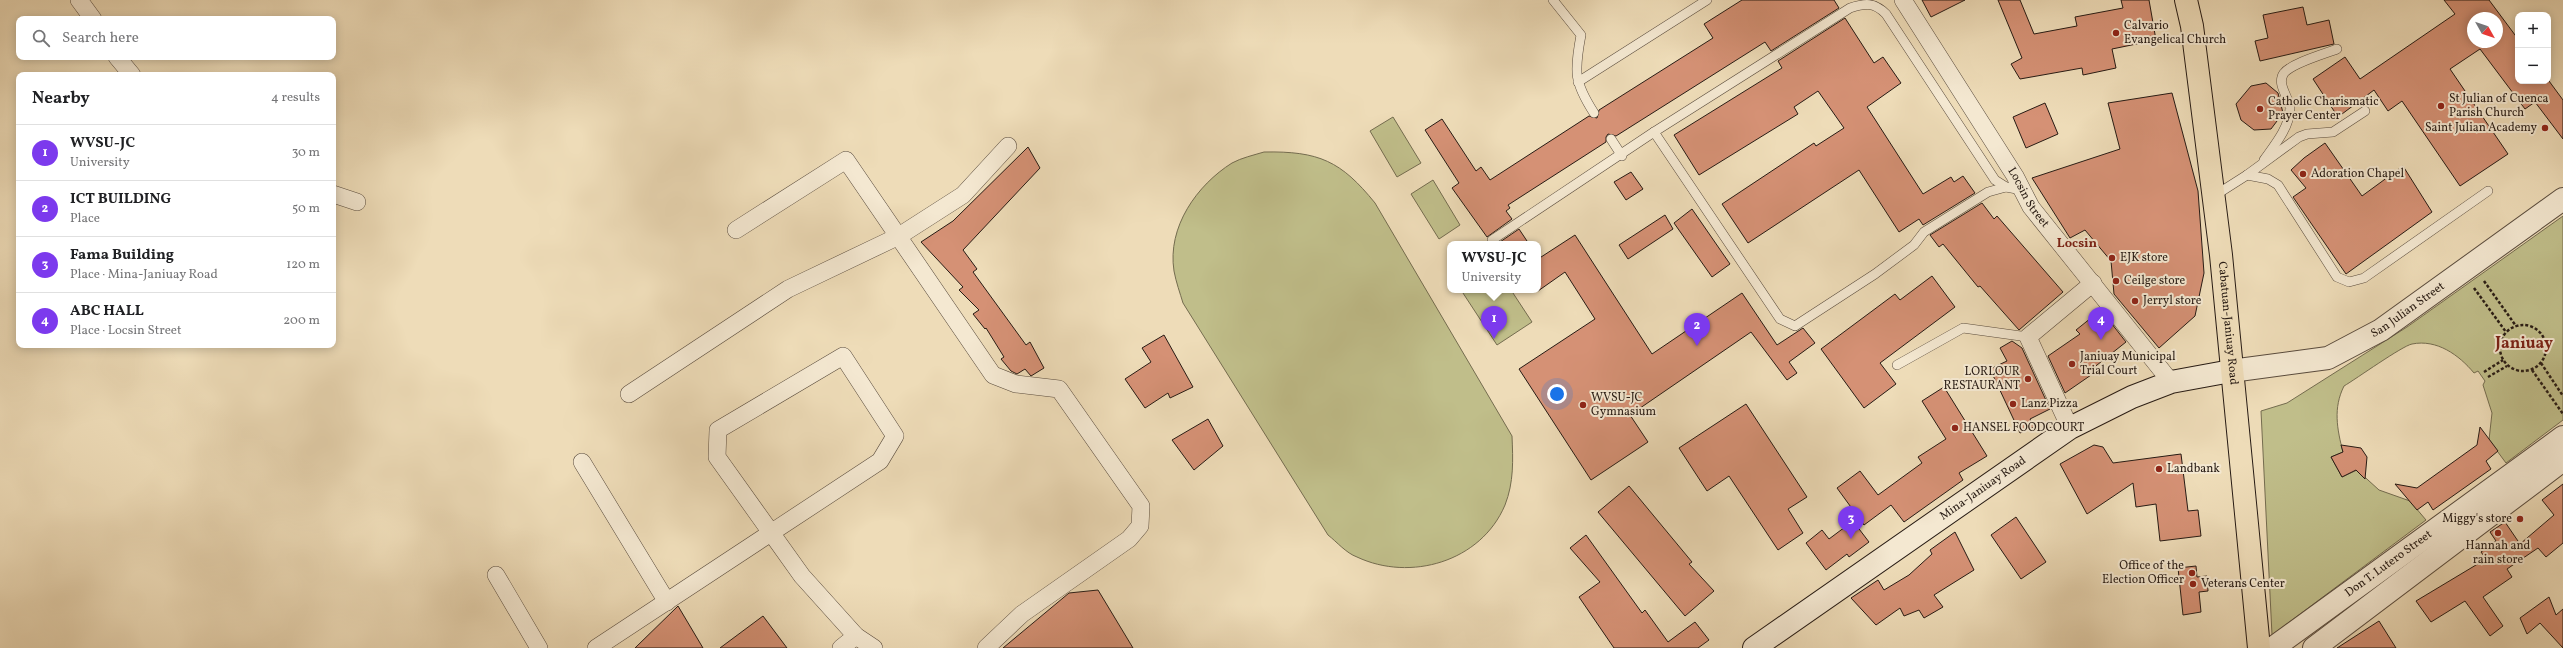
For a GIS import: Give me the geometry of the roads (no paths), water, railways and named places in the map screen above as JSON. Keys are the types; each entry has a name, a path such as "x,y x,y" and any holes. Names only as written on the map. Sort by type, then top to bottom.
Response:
{"main road":[{"name":"Cabatuan-Janiuay Road","path":"2186,0 2192,26 2214,196 2259,648"}],"street":[{"path":"79,0 91,16"},
{"name":"Locsin Street","path":"1903,0 2014,189 2032,207 2171,382"},
{"path":"120,60 130,72"},
{"path":"629,394 788,289 899,236 963,195 1008,146"},
{"path":"736,230 846,160 993,375 1016,384 1059,389 1141,506 1140,526 1129,539 1022,614 986,648"},
{"path":"336,195 357,202"},
{"name":"San Julian Street","path":"2232,371 2328,358 2381,330 2563,198"},
{"path":"2070,428 2028,337 2093,283"},
{"path":"596,648 771,534 880,461 895,436 843,356 718,430 716,457 771,534 802,576 856,636 874,648"},
{"name":"Mina-Janiuay Road","path":"1754,648 2070,428 2132,397 2171,382 2232,371"},
{"name":"Don T. Lutero Street","path":"2272,648 2563,437"},
{"name":"Don T. Lutero Street","path":"2314,648 2563,460"},
{"path":"582,462 667,602"},
{"path":"496,575 539,648"},
{"path":"841,648 856,636"}],"lane":[{"path":"1553,0 1581,36 1578,82 1580,91 1594,113"},
{"path":"1578,82 1706,0"},
{"path":"1492,240 1622,156 1654,132 1850,8 1870,2 1879,7 1886,14 1995,180 2014,189"},
{"path":"2260,166 2284,129 2288,117 2289,102 2282,83 2283,74 2291,68 2337,49"},
{"path":"2214,196 2247,175 2299,138 2307,134 2333,132 2365,111"},
{"path":"1654,132 1780,319 1795,326 1880,270 1914,245 1924,232 1988,192 2014,189"},
{"path":"1611,140 1622,156"},
{"path":"2247,175 2268,179 2278,185 2337,277 2349,282 2364,278 2488,191"},
{"path":"1897,365 1963,328 2028,337"}],"place":[{"name":"Calvario Evangelical Church","path":"2116,33"},
{"name":"St Julian of Cuenca Parish Church","path":"2441,106"},
{"name":"Catholic Charismatic Prayer Center","path":"2260,109"},
{"name":"Saint Julian Academy","path":"2545,128"},
{"name":"Adoration Chapel","path":"2303,174"},
{"name":"EJK store","path":"2112,258"},
{"name":"Ceilge store","path":"2116,281"},
{"name":"Jerryl store","path":"2135,301"},
{"name":"WVSU-JC","path":"1494,339"},
{"name":"ABC HALL","path":"2101,340"},
{"name":"ICT BUILDING","path":"1697,346"},
{"name":"Janiuay Municipal Trial Court","path":"2072,364"},
{"name":"LORLOUR RESTAURANT","path":"2028,379"},
{"name":"Lanz Pizza","path":"2013,404"},
{"name":"WVSU-JC Gymnasium","path":"1583,405"},
{"name":"HANSEL FOODCOURT","path":"1955,428"},
{"name":"Landbank","path":"2159,469"},
{"name":"Miggy's store","path":"2520,519"},
{"name":"Hannah and rain store","path":"2498,533"},
{"name":"Fama Building","path":"1851,539"},
{"name":"Office of the Election Officer","path":"2192,573"},
{"name":"Veterans Center","path":"2193,584"}],"district":[{"name":"Locsin","path":"2077,244"},
{"name":"Janiuay","path":"2524,344"}]}
